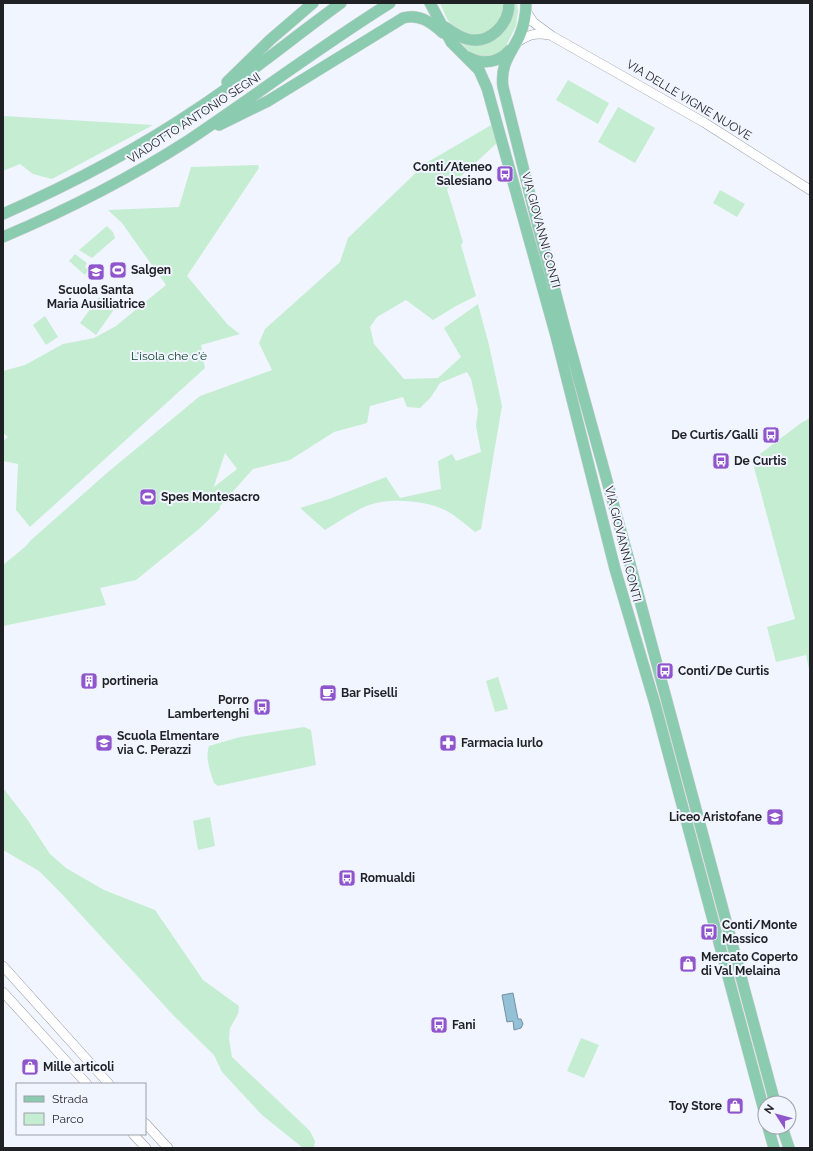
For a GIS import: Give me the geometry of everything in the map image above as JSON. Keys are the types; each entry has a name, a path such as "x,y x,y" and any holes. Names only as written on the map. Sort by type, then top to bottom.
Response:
{"main road":[{"path":"200,107 265,45 313,3"},
{"name":"VIADOTTO ANTONIO SEGNI","path":"3,214 96,169 138,146 200,107 248,74 341,3"},
{"name":"VIADOTTO ANTONIO SEGNI","path":"3,237 46,218 100,191 147,165 188,140 390,3"},
{"path":"430,3 442,24 455,34 463,38 473,40 482,39 493,34 502,26 508,14 509,3"},
{"name":"VIA GIOVANNI CONTI","path":"525,6 522,28 504,64 502,80 524,172 597,446 773,1095"},
{"path":"188,140 240,116 403,18 414,16 428,21 452,42"},
{"name":"VIA GIOVANNI CONTI","path":"442,24 452,42 479,70 484,78 502,138 556,336 615,569 655,704 760,1095"},
{"path":"464,55 480,62 493,61 502,57 514,45"},
{"path":"770,1135 774,1148"},
{"path":"785,1135 789,1148"}],"street":[{"name":"VIA DELLE VIGNE NUOVE","path":"525,6 533,22 552,36 699,119 810,190"},
{"name":"VIA DELLE VIGNE NUOVE","path":"514,45 531,34 552,36"},
{"path":"3,966 108,1083"},
{"path":"3,992 87,1083"},
{"path":"146,1124 168,1148"},
{"path":"134,1135 146,1148"}],"green space":[{"path":"440,3 507,3 507,8 494,29 476,36 461,32 452,25 447,19"},
{"path":"513,3 517,3 518,11 516,26 505,48 495,55 481,57 470,52 459,41 483,43"},
{"path":"568,80 609,103 598,124 556,100"},
{"path":"618,107 655,128 635,163 598,142"},
{"path":"3,116 153,125 52,179 33,174 20,164 3,171"},
{"path":"493,124 497,143 447,189 463,242 461,245 476,296 433,320 406,300 377,317 370,327 374,344 404,379 438,378 461,357 444,328 478,304 489,345 502,406 481,529 475,532 457,517 445,510 416,502 394,501 373,504 354,512 325,530 300,508 329,499 386,477 400,498 441,489 438,461 452,454 456,461 481,452 476,426 478,410 471,379 467,372 440,383 431,397 420,408 407,407 403,397 370,406 367,423 334,432 290,460 253,469 220,506 220,509 199,529 136,580 100,588 106,605 3,626 3,565 108,472 200,396 272,370 259,343 265,329 340,262 348,238 426,163","holes":["225,453 237,469 214,487"]},
{"name":"L'isola che c'è","path":"258,165 259,168 187,276 228,325 240,334 201,345 205,368 30,527 16,510 18,464 3,461 3,441 8,437 3,433 3,371 25,365 63,344 94,338 116,326 166,285 122,223 108,210 179,207 191,167"},
{"path":"720,190 745,204 737,217 713,203"},
{"path":"107,226 113,232 115,238 92,258 79,250"},
{"path":"75,254 87,263 85,267 88,270 85,275 69,261"},
{"path":"99,297 115,308 96,335 80,323"},
{"path":"45,316 58,337 46,345 33,325"},
{"path":"810,418 810,674 806,655 776,662 767,627 795,619 752,460 801,423"},
{"path":"498,677 508,709 495,712 486,681"},
{"path":"304,727 311,730 316,765 218,786 214,783 208,760 209,746 240,737"},
{"path":"3,788 27,819 50,854 66,868 104,890 155,910 203,980 239,1006 238,1014 230,1028 229,1039 232,1057 310,1131 315,1141 314,1148 303,1148 262,1115 222,1072 214,1055 173,1015 61,893 39,871 3,850"},
{"path":"210,817 215,846 198,850 193,821"},
{"path":"581,1038 599,1045 584,1078 567,1071"}],"water":[{"path":"513,993 518,1019 521,1019 523,1024 521,1028 514,1030 513,1021 507,1022 502,995"}],"place":[{"name":"Conti/Ateneo Salesiano","path":"505,174"},
{"name":"Salgen","path":"118,270"},
{"name":"Scuola Santa Maria Ausiliatrice","path":"96,272"},
{"name":"De Curtis/Galli","path":"771,435"},
{"name":"De Curtis","path":"721,461"},
{"name":"Spes Montesacro","path":"148,497"},
{"name":"Conti/De Curtis","path":"665,671"},
{"name":"portineria","path":"89,681"},
{"name":"Bar Piselli","path":"328,693"},
{"name":"Porro Lambertenghi","path":"262,707"},
{"name":"Scuola Elmentare via C. Perazzi","path":"104,743"},
{"name":"Farmacia Iurlo","path":"448,743"},
{"name":"Liceo Aristofane","path":"775,817"},
{"name":"Romualdi","path":"347,878"},
{"name":"Conti/Monte Massico","path":"709,932"},
{"name":"Mercato Coperto di Val Melaina","path":"688,964"},
{"name":"Fani","path":"439,1025"},
{"name":"Mille articoli","path":"30,1067"},
{"name":"Toy Store","path":"735,1106"}]}
